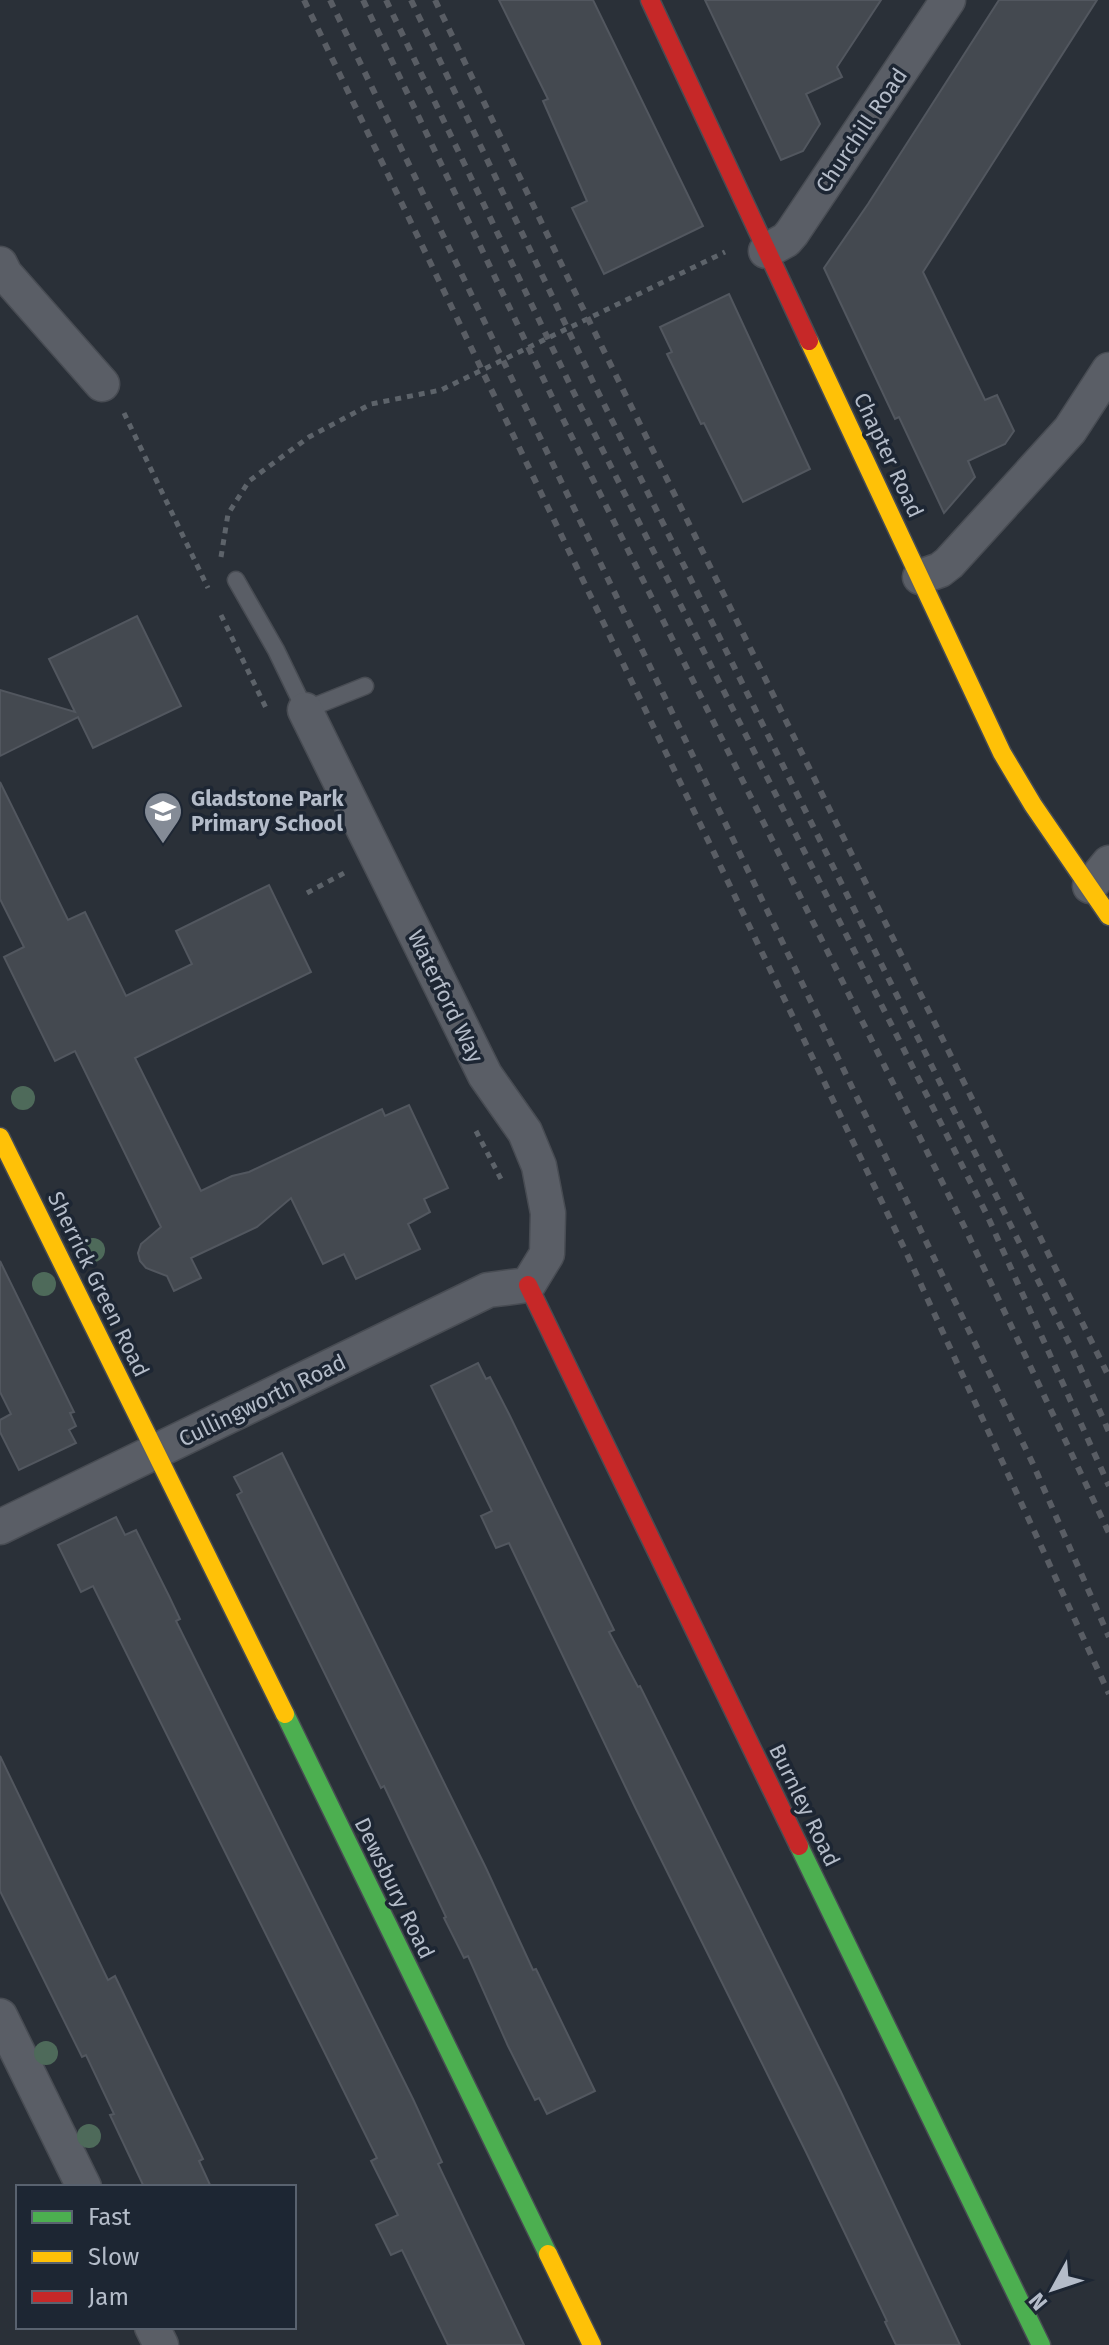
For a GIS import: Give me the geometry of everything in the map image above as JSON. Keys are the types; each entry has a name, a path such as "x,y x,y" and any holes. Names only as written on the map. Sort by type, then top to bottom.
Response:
{"street":[{"name":"Chapter Road","path":"650,0 751,249 920,577 1002,753 1033,805 1100,875 1109,916"},
{"name":"Churchill Road","path":"751,249 786,240 792,233 948,0"},
{"path":"0,264 5,274 102,384"},
{"path":"920,577 949,563 1060,441 1109,370"},
{"name":"Waterford Way","path":"305,710 478,1061 525,1132 539,1166 548,1213 547,1254 528,1285"},
{"name":"Sherrick Green Road","path":"0,1137 156,1451"},
{"name":"Cullingworth Road","path":"0,1527 488,1290 528,1285"},
{"name":"Burnley Road","path":"528,1285 1041,2345"},
{"name":"Dewsbury Road","path":"156,1451 592,2345"},
{"path":"0,2016 83,2185"}],"lane":[{"name":"Waterford Way","path":"236,580 276,650 305,710"},
{"path":"305,710 365,686"}],"path":[{"path":"218,570 228,514 249,481 309,437 371,404 441,390 751,249"},
{"path":"123,412 212,597 215,584"},
{"path":"218,609 273,722"},
{"path":"340,858 354,885"},
{"path":"307,893 347,872"},
{"path":"472,1123 506,1189"}],"building":[{"path":"499,0 593,0 703,226 604,274 572,208 587,201 543,101 548,99"},
{"path":"705,0 881,0 837,67 842,77 806,94 820,124 803,151 781,160"},
{"path":"999,0 1097,0 923,272 985,400 997,395 1014,431 1005,444 968,461 975,477 944,513 899,417 895,419 824,268"},
{"path":"729,294 810,469 743,502 667,354 672,352 660,327"},
{"path":"137,616 181,706 93,748 78,717 0,756 0,690 75,712 49,659"},
{"path":"0,782 68,920 85,912 126,996 192,964 176,931 269,885 311,972 135,1058 201,1191 232,1176 249,1172 382,1109 385,1116 409,1105 448,1188 424,1199 430,1212 408,1224 420,1249 356,1279 344,1254 323,1264 291,1198 257,1227 191,1258 201,1278 174,1291 167,1276 146,1268 138,1253 141,1244 161,1227 75,1051 55,1061 4,957 24,947 0,899"},
{"path":"0,1261 74,1412 70,1413 76,1426 69,1430 76,1443 19,1470 0,1432 0,1420 11,1414 0,1392"},
{"path":"478,1363 486,1379 490,1377 509,1414 614,1630 609,1632 640,1686 841,2092 960,2345 896,2345 806,2152 635,1807 509,1543 496,1548 481,1516 492,1511 431,1386"},
{"path":"282,1453 595,2091 547,2114 539,2098 535,2100 468,1956 464,1958 384,1786 381,1788 237,1495 242,1492 234,1477"},
{"path":"116,1517 125,1535 136,1530 169,1596 180,1619 176,1621 413,2099 442,2162 438,2164 524,2345 448,2345 402,2250 391,2255 376,2225 398,2215 371,2161 377,2158 93,1586 81,1592 58,1545"},
{"path":"0,1756 108,1980 115,1976 203,2159 199,2161 210,2185 143,2185 86,2055 82,2057 0,1891"}],"railway":[{"path":"304,0 906,1252 1109,1694"},
{"path":"330,0 1033,1464 1109,1637"},
{"path":"363,0 553,399 964,1226 1109,1533"},
{"path":"386,0 573,391 987,1215 1109,1486"},
{"path":"411,0 594,384 1072,1349 1109,1432"},
{"path":"435,0 569,280 1109,1377"}],"traffic: fast":[{"path":"285,1714 548,2254"},
{"path":"799,1846 1041,2345"}],"traffic: slow":[{"path":"809,341 1002,753 1033,805 1109,916"},
{"path":"0,1137 285,1714"},
{"path":"548,2254 592,2345"}],"traffic: jam":[{"path":"650,0 809,341"},
{"path":"528,1285 799,1846"}],"place":[{"name":"Gladstone Park Primary School","path":"163,845"}]}
